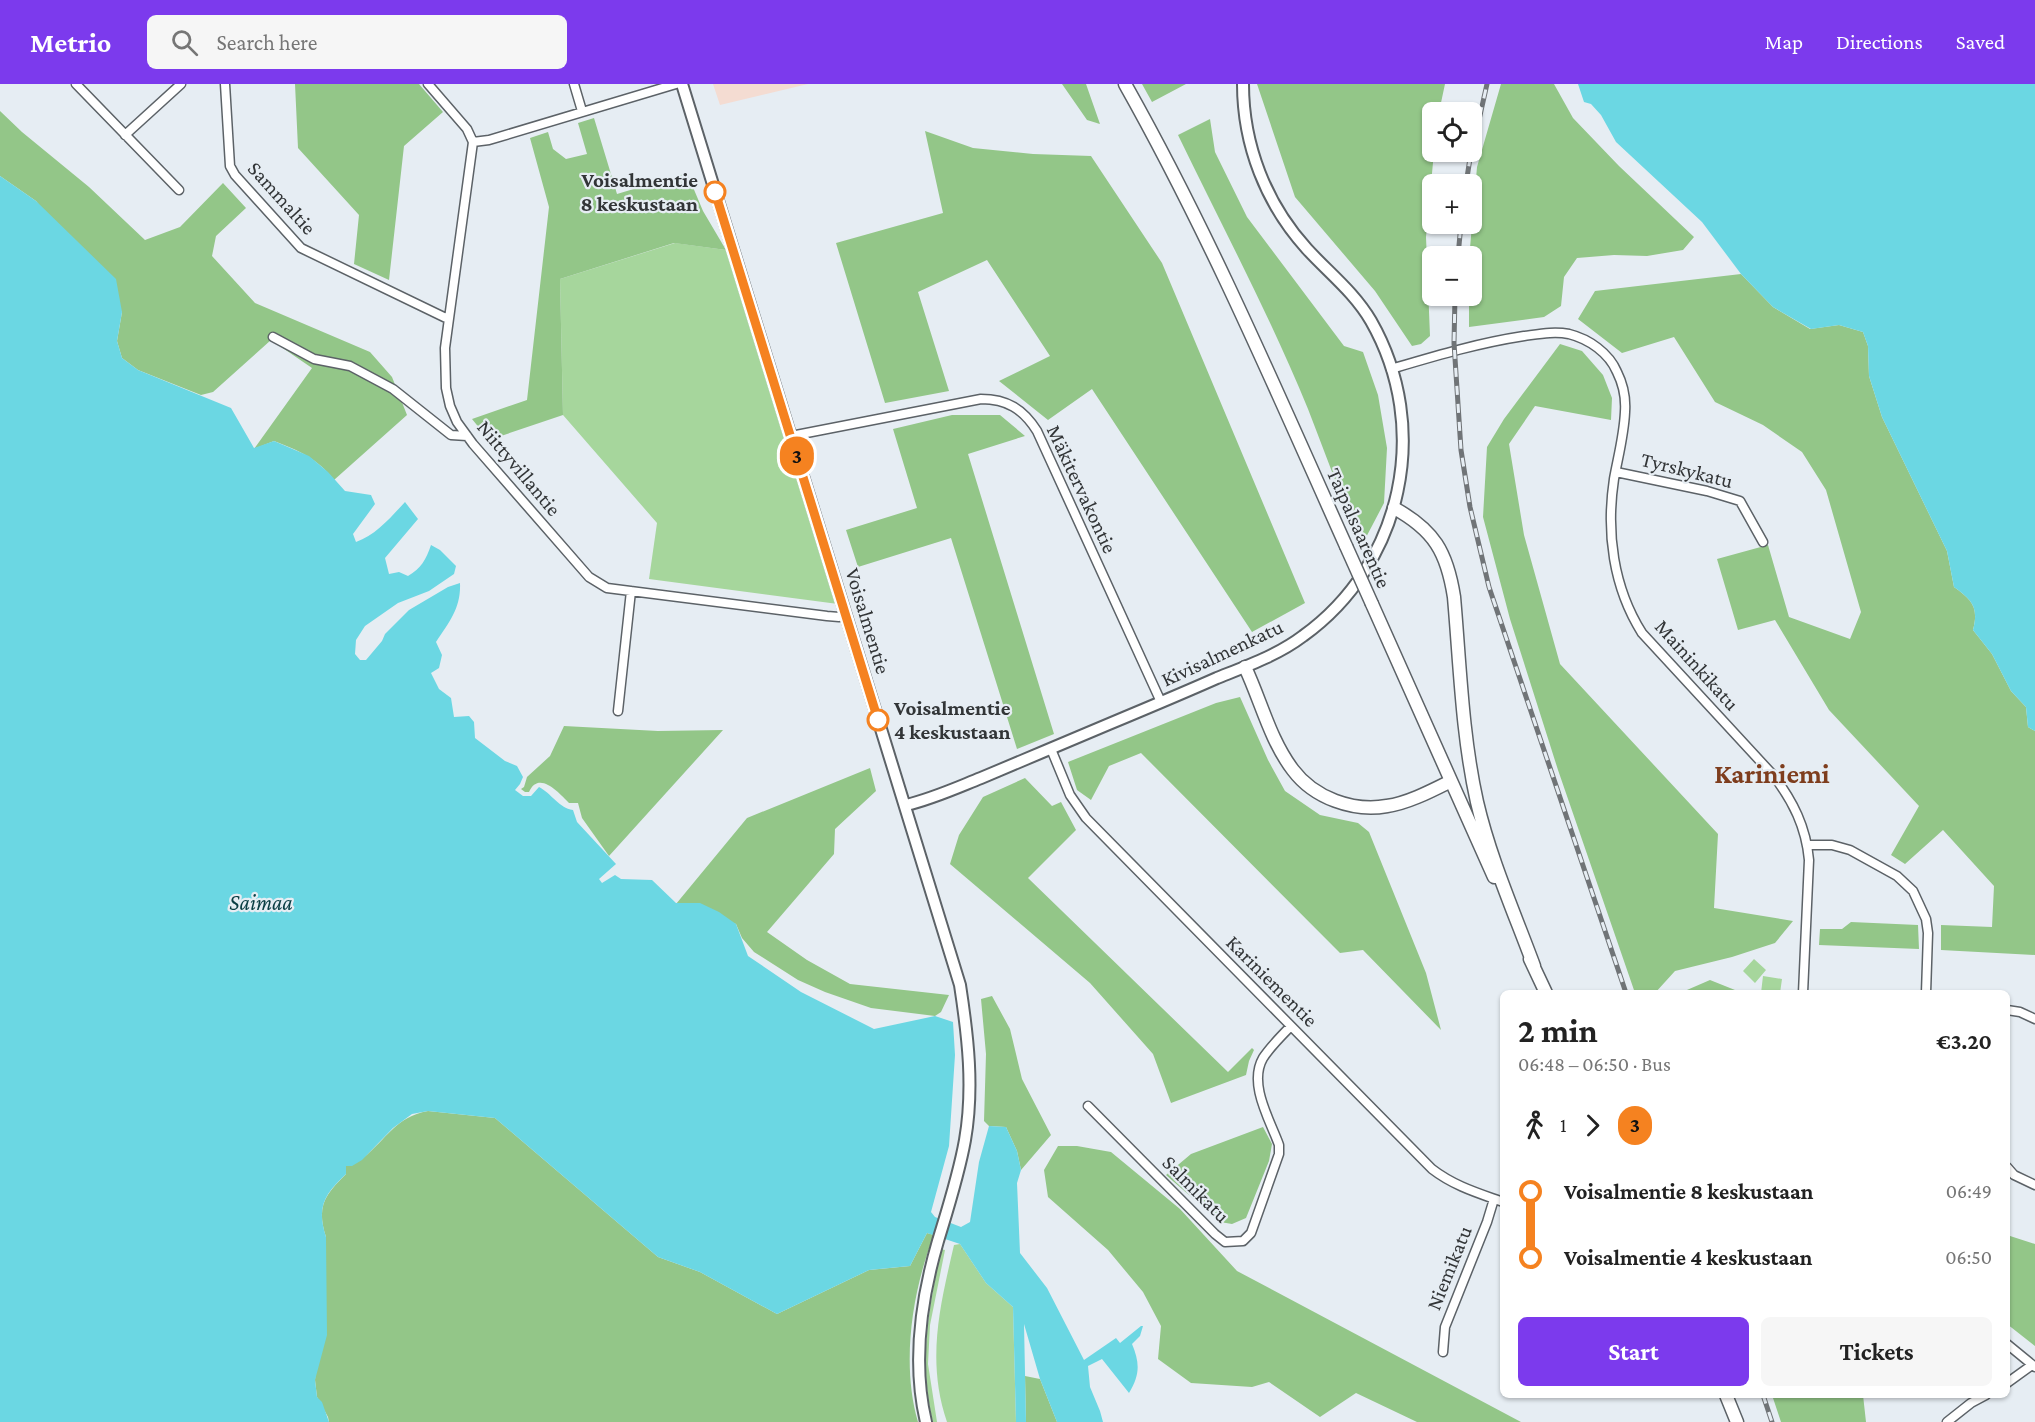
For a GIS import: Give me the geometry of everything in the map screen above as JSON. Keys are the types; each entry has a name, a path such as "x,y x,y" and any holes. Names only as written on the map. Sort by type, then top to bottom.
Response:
{"main road":[{"name":"Taipalsaarentie","path":"1125,84 1179,186 1241,312 1545,990"},
{"path":"1394,508 1428,531 1445,558 1454,597 1467,739 1477,799 1484,830 1534,966"},
{"path":"1245,667 1270,727 1288,762 1307,784 1323,795 1346,805 1387,806 1451,781"},
{"path":"1727,1398 1737,1422"}],"street":[{"path":"76,84 179,190"},
{"path":"124,135 181,84"},
{"name":"Sammaltie","path":"225,84 230,166 235,175 301,248 448,319"},
{"path":"428,84 467,129 473,141 489,140 676,84"},
{"path":"574,84 582,111"},
{"name":"Voisalmentie","path":"682,84 960,985 969,1050 969,1114 961,1161 937,1244 925,1298 920,1335 921,1394 926,1422"},
{"name":"Kivisalmenkatu","path":"906,805 924,801 1245,667 1302,637 1348,595 1376,551 1394,508 1401,465 1403,431 1391,369 1370,321 1356,300 1307,250 1272,203 1251,149 1243,102 1243,84"},
{"name":"Niittyvillantie","path":"473,141 445,348 446,388 450,406 467,436 589,577 607,588 827,616 846,615"},
{"name":"Maininkikatu","path":"1391,369 1436,355 1509,338 1557,333 1581,338 1599,349 1613,363 1625,395 1625,412 1610,510 1612,547 1618,581 1633,618 1655,648 1783,788 1800,817 1807,845 1808,876 1803,990"},
{"path":"273,337 314,359 350,366 393,388 451,435 467,436"},
{"name":"Mäkitervakontie","path":"791,436 981,399 995,399 1020,409 1036,431 1161,702"},
{"name":"Tyrskykatu","path":"1616,472 1707,491 1740,501 1763,542"},
{"path":"618,711 632,591"},
{"name":"Kariniementie","path":"1051,749 1070,795 1086,818 1432,1169 1446,1180 1462,1188 1500,1201"},
{"path":"1807,845 1832,845 1850,850 1897,876 1913,891 1926,919 1928,933 1926,990"},
{"path":"2010,1010 2035,1019"},
{"name":"Salmikatu","path":"1088,1106 1215,1234 1225,1242 1243,1241 1251,1233 1280,1154 1279,1144 1259,1090 1259,1066 1264,1056 1291,1026"},
{"path":"2010,1170 2035,1185"},
{"name":"Niemikatu","path":"1443,1352 1445,1327 1494,1199"},
{"path":"2010,1346 2034,1366 2010,1381"},
{"path":"1947,1422 1981,1398"}],"shaded area":[{"path":"713,84 808,84 720,105"}],"green space":[{"path":"295,84 419,84 443,112 404,146 389,280 354,264 359,215 298,148"},
{"path":"1062,84 1086,84 1100,124 1087,120"},
{"path":"1142,84 1186,84 1152,102"},
{"path":"1257,84 1445,84 1441,102 1422,102 1422,162 1433,162 1432,174 1422,174 1422,234 1426,234 1426,246 1422,246 1422,306 1429,306 1430,336 1421,344 1412,346 1375,291 1295,197"},
{"path":"1501,84 1554,84 1573,118 1619,166 1694,237 1683,250 1647,256 1614,255 1577,258 1564,277 1561,306 1544,317 1469,327 1469,306 1482,306 1482,246 1470,246 1471,234 1482,234 1482,174 1476,174 1478,162 1482,162 1482,150"},
{"path":"0,111 89,187 145,240 180,227 223,183 246,208 216,236 212,256 255,303 370,352 392,377 407,415 334,480 314,461 283,444 274,441 254,449 312,368 271,340 213,392 201,395 138,370 122,358 117,341 122,312 36,201 0,176"},
{"path":"594,118 617,194 687,173 703,211 726,250 674,243 560,279 563,415 489,440 472,419 527,400 549,207 530,138 548,132 553,149 566,159 587,154 578,123"},
{"path":"1210,119 1215,152 1247,217 1344,346 1363,352 1378,395 1387,448 1384,503 1362,545 1278,340 1178,135"},
{"path":"925,131 973,148 1033,154 1091,156 1162,263 1305,603 1252,632 1092,389 1048,420 999,381 1050,356 987,260 918,292 949,391 885,403 836,243 943,213"},
{"path":"675,243 726,250 838,604 649,579 657,523 563,415 560,279"},
{"path":"1741,274 1773,307 1810,329 1839,325 1863,332 1868,346 1869,376 1882,417 1947,551 1954,587 1973,605 1975,622 1973,630 1992,654 2011,691 2026,707 2028,727 2035,731 2035,955 1941,950 1941,925 1992,927 1994,886 1943,830 1905,864 1891,855 1919,806 1829,710 1775,620 1738,630 1717,559 1768,545 1789,617 1850,639 1861,612 1826,490 1802,452 1763,425 1715,402 1674,337 1622,353 1578,319 1595,291"},
{"path":"1560,344 1582,351 1603,375 1612,398 1611,420 1535,406 1509,444 1524,535 1560,664 1718,834 1714,908 1793,921 1775,943 1732,957 1675,971 1658,990 1634,990 1558,770 1510,619 1483,517 1487,447 1504,419"},
{"path":"952,415 1000,415 1025,436 968,454 1054,734 1017,749 951,538 858,567 846,530 917,508 893,429"},
{"path":"1240,697 1268,760 1285,791 1320,815 1358,823 1369,832 1426,973 1441,1030 1363,950 1340,953 1141,753 1109,766 1091,800 1077,790 1068,762 1216,703"},
{"path":"564,726 658,731 723,730 609,856 582,818 578,803 569,803 555,789 543,783 533,786 529,792 521,789 527,777 550,756"},
{"path":"870,768 876,791 835,829 834,854 767,932 807,960 850,984 949,995 941,1012 935,1016 871,1008 825,992 798,980 754,952 742,938 736,924 676,904 747,818"},
{"path":"1025,778 1052,806 1061,802 1076,830 1028,878 1228,1072 1252,1048 1254,1050 1246,1075 1171,1103 1153,1054 1090,983 950,864 959,835 983,797"},
{"path":"1851,922 1918,925 1919,949 1819,945 1820,929 1842,929"},
{"path":"1754,959 1766,970 1755,983 1743,971"},
{"path":"1763,976 1782,979 1780,990 1761,990"},
{"path":"1710,980 1735,990 1687,990"},
{"path":"992,996 1010,1029 1022,1079 1051,1135 1021,1170 1017,1151 1006,1127 989,1126 984,1121 986,1054 981,999"},
{"path":"428,1111 495,1118 658,1257 700,1272 777,1314 869,1270 910,1266 927,1233 934,1235 920,1280 911,1328 910,1376 918,1422 329,1422 317,1397 315,1380 326,1237 322,1217 324,1202 346,1174 345,1166 363,1158 399,1123"},
{"path":"1263,1127 1272,1144 1269,1161 1246,1218 1232,1224 1220,1222 1166,1175 1191,1154"},
{"path":"1058,1146 1077,1146 1111,1152 1180,1209 1237,1271 1521,1422 1417,1422 1356,1393 1320,1417 1269,1382 1252,1387 1191,1383 1158,1359 1161,1326 1143,1292 1108,1250 1048,1197 1044,1170"},
{"path":"2010,1236 2035,1244 2035,1346 2010,1326"},
{"path":"960,1244 986,1283 1013,1307 1016,1422 947,1422 937,1377 937,1333 954,1245"},
{"path":"941,1249 945,1250 930,1325 928,1364 937,1422 933,1422 926,1378 926,1356 929,1314"},
{"path":"1025,1376 1040,1379 1057,1422 1026,1422"},
{"path":"1773,1398 1863,1398 1866,1422 1781,1422"}],"water":[{"path":"1578,84 2035,84 2035,731 2028,727 2026,707 2011,691 1992,654 1973,630 1975,615 1970,600 1954,587 1947,551 1882,417 1869,376 1868,346 1863,332 1839,325 1811,329 1773,307 1741,274 1702,222 1616,142 1601,115 1591,104 1584,102"},
{"name":"Saimaa","path":"0,176 36,201 116,279 122,312 117,341 122,358 138,370 231,408 254,448 274,441 309,456 345,491 371,495 375,504 353,534 356,542 377,530 405,502 418,519 385,558 389,574 399,572 408,576 413,573 422,563 431,545 440,550 456,566 454,574 429,591 398,603 365,626 356,640 355,654 360,660 366,660 385,634 409,610 448,587 460,583 457,607 436,642 442,655 439,668 431,673 439,689 451,698 454,717 469,716 474,722 475,738 505,761 517,766 523,777 515,790 523,796 531,796 539,787 563,806 573,810 577,822 616,864 599,879 602,883 615,875 621,879 652,880 676,903 700,903 719,912 736,924 748,956 801,992 874,1029 935,1016 953,1022 955,1055 949,1146 931,1212 935,1217 961,1227 970,1222 979,1162 989,1126 1006,1127 1017,1151 1021,1170 1017,1183 1020,1253 1047,1288 1084,1360 1116,1338 1120,1343 1143,1326 1140,1336 1132,1344 1138,1369 1129,1393 1102,1359 1088,1366 1090,1387 1103,1422 1057,1422 1040,1379 1024,1324 1026,1422 1016,1422 1013,1307 986,1283 960,1244 927,1233 910,1266 869,1270 777,1314 700,1272 658,1257 495,1118 428,1111 412,1114 393,1128 362,1160 352,1166 346,1166 346,1174 324,1201 322,1217 326,1237 327,1335 315,1380 317,1397 322,1402 329,1422 0,1422"}],"railway":[{"path":"1482,106 1487,84"},
{"path":"1468,174 1469,162"},
{"path":"1459,246 1460,234"},
{"path":"1455,306 1454,343 1461,450 1470,507 1489,587 1625,990"},
{"path":"1764,1398 1772,1422"}],"bus line":[{"name":"3","path":"715,192 878,720"}],"place":[{"name":"Voisalmentie 8 keskustaan","path":"715,192"},
{"name":"Voisalmentie 4 keskustaan","path":"878,720"}],"district":[{"name":"Kariniemi","path":"1772,774"}]}
